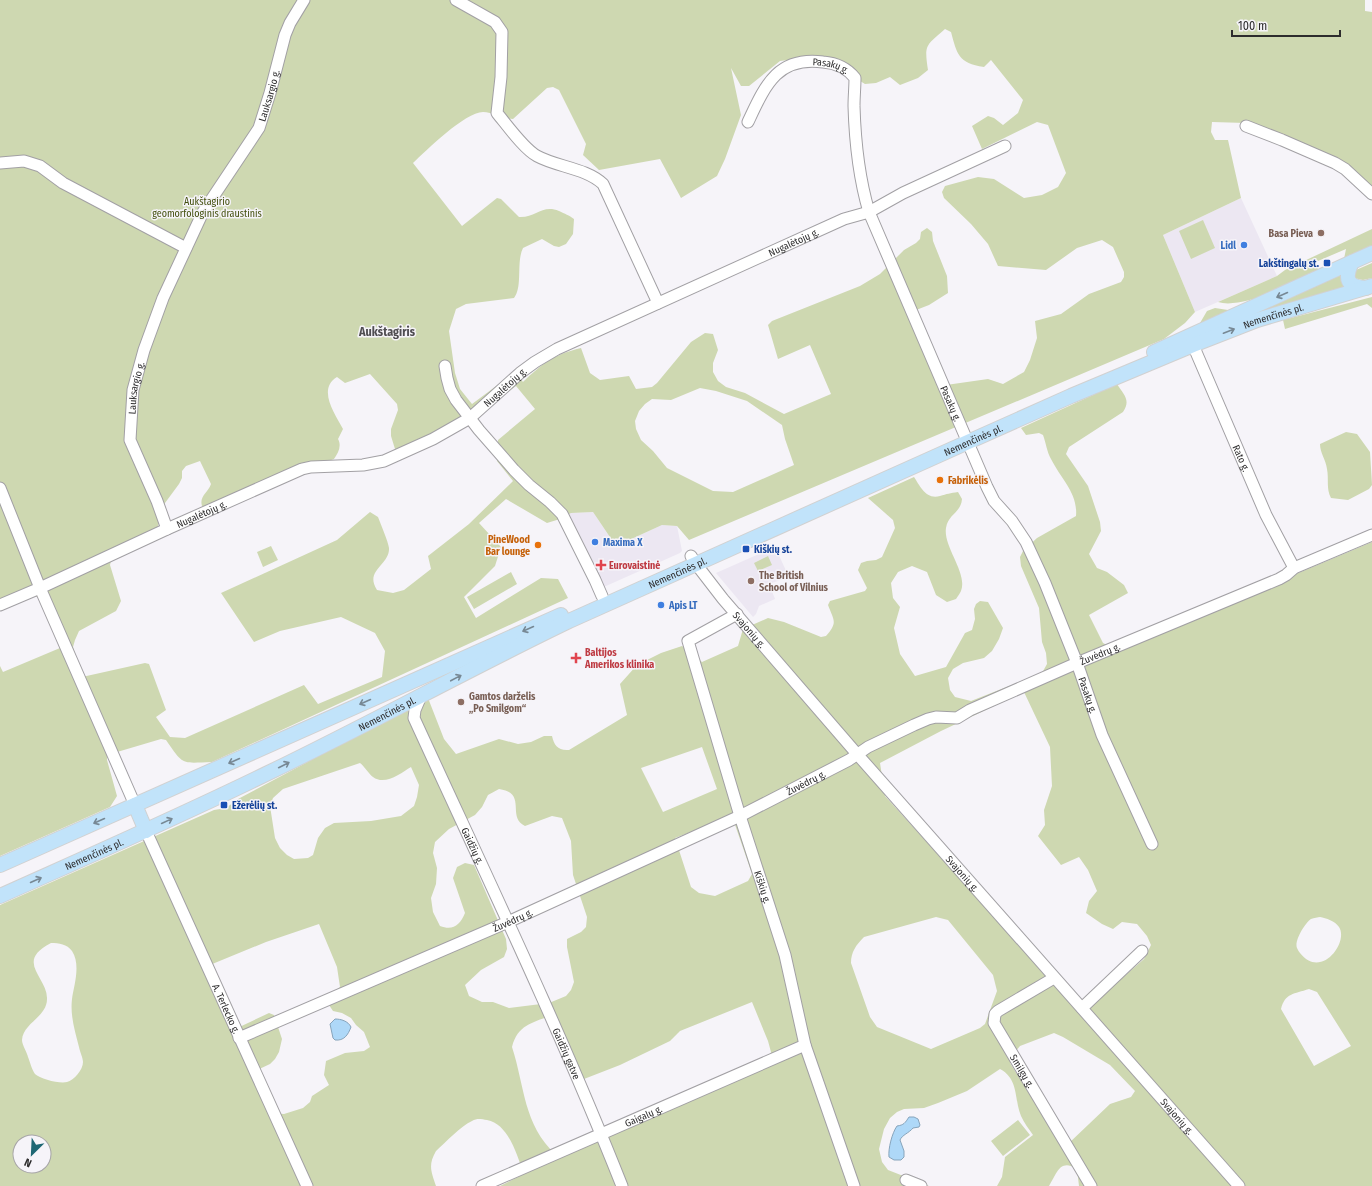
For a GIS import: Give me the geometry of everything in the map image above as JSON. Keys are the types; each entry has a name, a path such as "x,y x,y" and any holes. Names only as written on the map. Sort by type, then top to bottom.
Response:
{"main road":[{"name":"Nemenčinės pl.","path":"0,896 266,774 507,651 693,560 1372,253"},
{"path":"1352,262 1347,277 1349,282 1355,286 1369,287"},
{"name":"Nemenčinės pl.","path":"966,437 1257,320 1369,287"},
{"name":"Nemenčinės pl.","path":"0,865 602,596 693,560"},
{"path":"135,805 146,830"}],"street":[{"name":"Lauksargio g.","path":"167,529 157,501 130,440 133,390 144,350 163,298 186,248 204,212 259,128 285,35 290,22 304,0"},
{"path":"456,0 495,22 502,32 501,77 497,113 535,156 594,177 603,184 658,304"},
{"name":"Pasakų g.","path":"748,122 768,84 781,70 791,65 816,61 831,63 848,70 855,78 854,104 858,152 869,212 994,502 1012,521 1026,542 1045,583 1077,663 1102,735 1152,844"},
{"path":"1246,126 1335,163 1372,194"},
{"name":"Nugalėtojų g.","path":"0,605 302,469 312,467 363,465 388,460 433,439 470,418 520,373 542,357 570,342 658,304 844,219 869,212 903,192 1005,146"},
{"path":"0,163 24,160 40,166 63,183 186,248"},
{"name":"Rato g.","path":"1193,346 1263,508 1294,568"},
{"path":"445,366 446,378 450,389 456,400 470,418 514,470 562,514 602,596"},
{"path":"0,488 40,588 135,805"},
{"name":"Žuvėdrų g.","path":"239,1038 508,922 740,816 914,725 936,718 957,718 970,710 1077,663 1279,579 1294,568 1372,535"},
{"name":"Svajonių g.","path":"693,560 737,614 857,754 1239,1186"},
{"name":"Kiškių g.","path":"737,614 688,641 740,816 785,955 804,1045 854,1186"},
{"path":"393,710 406,712 414,718 415,710 421,696"},
{"name":"Gaidžių g.","path":"414,718 531,973"},
{"name":"A. Terlecko g.","path":"146,830 307,1186"},
{"path":"1082,1008 1142,951"},
{"name":"Gaidžių gatve","path":"531,973 622,1186"},
{"name":"Smilgų g.","path":"1054,978 998,1011 995,1014 994,1023 1092,1186"},
{"name":"Gaigalų g.","path":"482,1186 804,1045"},
{"path":"906,1180 921,1186"}],"shaded area":[{"path":"1241,198 1277,276 1195,312 1163,235"},
{"path":"593,512 616,546 662,525 677,526 682,551 606,586 592,588 560,519 571,513"},
{"name":"The British School of Vilnius","path":"775,547 789,577 769,584 775,599 759,606 753,617 716,573"}],"green space":[{"name":"Aukštagirio geomorfologinis draustinis","path":"0,0 1365,0 1365,11 1372,12 1372,190 1351,170 1246,123 1212,122 1211,132 1215,140 1228,140 1241,198 1163,235 1195,312 1185,323 1164,339 689,540 677,526 662,525 616,546 593,512 571,513 560,519 547,523 506,499 479,523 501,547 495,566 464,597 476,618 541,578 558,579 568,598 212,762 194,763 184,761 176,755 166,740 161,739 107,755 117,796 110,807 0,856 0,666 3,672 60,648 39,598 33,595 0,607","holes":["945,29 951,32 957,52 964,60 984,67 991,60 1023,100 1018,113 1003,125 994,118 988,116 972,126 982,149 1037,122 1048,125 1066,173 1058,187 1042,195 1024,198 994,179 978,177 945,186 942,192 944,198 971,224 988,244 998,266 1046,270 1077,248 1102,240 1113,247 1124,272 1124,277 1121,282 1089,294 1061,314 1035,321 1037,338 1030,360 1024,372 1003,384 988,379 939,386 911,312 929,305 948,293 947,276 933,241 932,232 927,228 921,232 920,239 916,243 904,250 880,274 860,286 772,321 768,325 778,359 810,345 831,394 784,414 745,393 726,387 718,381 713,372 713,363 718,350 713,334 705,333 691,342 652,387 636,389 629,376 600,380 590,373 581,348 549,360 523,382 515,372 472,404 460,389 455,373 449,331 456,309 466,304 514,298 518,288 520,260 523,248 542,239 554,246 559,247 566,244 573,234 574,219 553,209 543,210 530,216 519,217 501,199 497,198 462,226 413,163 456,125 466,118 483,112 513,119 547,88 553,87 559,90 586,144 583,155 599,170 660,159 681,198 717,176 725,159 741,115 731,68 741,86 749,86 780,61 819,56 865,84 876,83 890,77 900,85 918,78 928,70 926,55 928,46","370,374 397,404 398,410 391,429 391,436 395,449 432,444 475,417 516,386 535,409 498,440 497,461 513,481 469,524 428,556 431,569 404,590 393,593 377,590 374,583 375,572 386,559 389,548 378,517 370,512 337,540 221,593 254,642 280,631 341,617 375,633 385,651 382,677 318,704 304,685 185,738 170,737 156,717 166,710 149,664 145,663 82,677 73,647 79,631 116,611 121,601 110,565 113,553 157,529 165,503 179,484 182,478 182,471 186,466 200,461 211,484 201,503 202,506 206,507 334,459 339,449 340,444 338,439 343,429 332,409 328,395 328,388 331,382 337,377 345,383","700,388 716,391 747,401 782,425 794,465 733,492 713,491 667,468 653,451 641,440 636,429 635,421 639,411 652,399 671,400"]},
{"path":"1203,220 1215,248 1191,259 1179,231"},
{"path":"1372,229 1372,247 1344,259 1346,249 1311,264 1321,270 1270,293 1241,302 1218,302 1277,276 1285,270"},
{"path":"1372,263 1372,278 1363,280 1354,278 1356,270"},
{"path":"1341,272 1350,287 1231,324"},
{"path":"1372,297 1372,308 1367,304 1285,329 1283,320"},
{"path":"1215,308 1228,310 1238,308 1194,328 1200,323 1207,311"},
{"path":"1117,384 1126,398 1126,404 1123,412 1069,447 1066,454 1088,486 1100,522 1101,531 1089,554 1097,568 1107,572 1124,585 1128,593 1089,615 1103,643 1115,649 1372,542 1372,1186 1079,1186 1077,1169 1067,1165 1060,1168 1049,1186 997,1186 1002,1177 1005,1157 1033,1135 1021,1116 1015,1090 1010,1078 1000,1069 967,1091 924,1108 904,1109 897,1112 890,1118 884,1129 879,1149 882,1162 888,1170 929,1186 500,1186 524,1174 507,1134 495,1123 479,1119 468,1123 436,1151 433,1156 431,1168 436,1186 0,1186 0,905 214,810 226,808 238,799 428,698 444,739 456,754 499,739 518,744 531,742 544,736 552,736 557,747 562,750 569,750 627,715 620,684 637,665 661,653 682,646 702,662 738,646 743,629 768,618 784,622 821,637 826,636 832,628 834,621 828,605 830,601 865,591 867,588 858,570 861,563 876,560 882,557 895,528 893,520 868,498 914,477 921,488 931,496 935,497 958,492 962,499 961,504 947,523 946,535 959,568 962,584 961,591 956,599 947,602 936,595 927,572 912,566 898,572 891,583 893,598 900,607 894,628 900,654 915,676 946,667 965,633 972,630 975,619 974,609 976,604 980,601 988,602 1003,628 992,651 984,658 963,663 953,669 948,678 950,690 955,697 971,701 1042,673 1047,664 1046,653 1042,642 1039,608 1021,566 1020,557 1023,551 1037,538 1076,516 1076,508 1072,493 1050,456 1043,435 1039,433 1026,435 1021,428","holes":["1024,692 1050,747 1052,786 1044,810 1045,825 1038,836 1061,865 1079,857 1088,870 1097,891 1089,901 1086,913 1102,924 1113,929 1122,922 1137,924 1147,936 1151,945 1144,959 1082,1013 885,796 880,763 941,731","702,747 717,789 663,812 641,768","360,763 373,777 383,780 393,778 411,767 419,785 414,806 401,816 371,821 334,823 325,828 318,838 313,855 308,858 294,859 280,848 275,838 270,806 273,798 283,789","499,789 508,791 513,795 515,800 517,817 525,826 552,816 562,818 571,841 573,875 587,917 586,927 581,932 567,939 567,947 574,982 571,990 566,996 549,1003 509,1008 493,1002 482,1002 469,996 465,985 481,970 504,957 507,949 506,939 474,865 465,863 457,867 453,878 465,913 461,921 456,926 449,928 440,926 433,912 431,898 436,884 437,868 433,853 435,842 449,829 475,815 482,807 488,795","732,816 752,874 748,881 715,896 699,893 691,887 675,838","936,917 948,920 993,975 997,991 985,1024 980,1028 931,1049 877,1027 870,1017 851,963 854,949 864,937","1320,917 1335,923 1339,927 1341,934 1337,949 1331,956 1324,961 1316,962 1308,960 1300,953 1296,945 1306,924 1311,919","319,924 337,967 340,987 325,999 333,1011 342,1013 351,1018 364,1032 370,1047 364,1051 345,1053 326,1061 324,1075 329,1085 312,1096 310,1102 303,1108 284,1114 269,1113 251,1073 270,1064 279,1052 282,1039 274,1015 269,1013 233,1030 205,967 266,942","51,943 60,944 68,947 75,957 76,969 72,999 72,1017 79,1049 83,1059 83,1065 78,1074 67,1082 50,1081 35,1074 22,1042 23,1034 26,1029 43,1011 46,1005 46,991 34,963 35,957 40,950","1309,989 1317,992 1351,1046 1314,1066 1281,1009 1288,997 1295,993","752,1002 771,1052 768,1066 556,1155 545,1143 537,1131 526,1104 512,1047 518,1033 522,1029 527,1025 552,1015 584,1079 620,1065 670,1041 680,1031","1054,1033 1110,1065 1135,1091 1131,1097 1110,1104 1068,1144 1060,1143 1010,1063 1014,1053 1020,1046"]},
{"path":"1346,432 1357,434 1370,452 1372,485 1369,489 1348,500 1331,498 1328,473 1320,444"},
{"path":"271,546 278,560 263,567 257,552"},
{"path":"768,556 772,565 758,571 754,563"},
{"path":"511,572 517,584 474,609 467,597"},
{"path":"1018,1120 1030,1135 1003,1156 991,1141"}],"water":[{"path":"335,1019 340,1019 348,1023 351,1027 347,1035 341,1040 335,1040 333,1038 330,1024"},
{"path":"909,1117 918,1119 920,1125 919,1127 913,1128 901,1138 900,1140 904,1151 904,1157 901,1160 894,1160 889,1157 892,1137 897,1126 904,1123"}],"place":[{"name":"Basa Pieva","path":"1321,233"},
{"name":"Lidl","path":"1244,245"},
{"name":"Lakštingalų st.","path":"1327,263"},
{"name":"Fabrikėlis","path":"940,480"},
{"name":"Maxima X","path":"595,542"},
{"name":"PineWood Bar lounge","path":"538,545"},
{"name":"Kiškių st.","path":"746,549"},
{"name":"Eurovaistinė","path":"601,565"},
{"name":"The British School of Vilnius","path":"751,581"},
{"name":"Apis LT","path":"661,605"},
{"name":"Baltijos Amerikos klinika","path":"576,658"},
{"name":"Gamtos darželis „Po Smilgom“","path":"461,702"},
{"name":"Ežerėlių st.","path":"224,805"}],"district":[{"name":"Aukštagiris","path":"387,332"}]}
